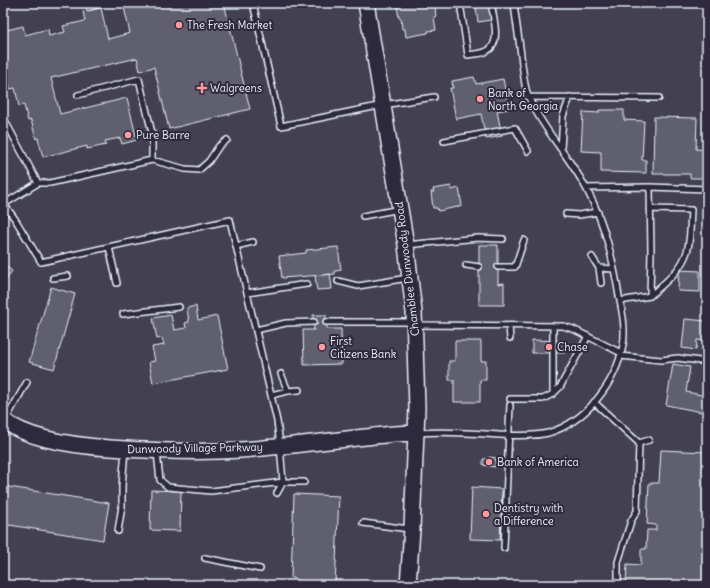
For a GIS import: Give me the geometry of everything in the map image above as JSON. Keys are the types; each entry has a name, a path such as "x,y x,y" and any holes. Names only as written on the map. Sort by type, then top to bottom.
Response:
{"street":[{"name":"Chamblee Dunwoody Road","path":"366,3 401,209 415,324 417,408 408,585"},
{"name":"Dunwoody Village Parkway","path":"4,421 27,432 54,441 83,446 156,450 239,450 415,433"}],"lane":[{"path":"253,3 281,126 383,105 434,97"},
{"path":"460,3 468,55 487,52 496,40 491,3"},
{"path":"415,433 440,432 532,436 561,428 587,410 594,402 613,373 623,344 623,326 614,268 598,212 586,188 528,97 514,3"},
{"path":"78,95 139,79 152,133 152,160"},
{"path":"528,97 659,98"},
{"path":"561,150 563,116 570,97"},
{"path":"3,117 38,183"},
{"path":"444,141 515,128 528,151"},
{"path":"227,140 215,150 209,161 199,170 185,170 152,160 50,183 38,183 3,204 15,219 41,262 230,220 277,421 283,482 277,493"},
{"path":"586,188 650,187 707,189"},
{"path":"650,187 650,296"},
{"path":"363,216 401,209"},
{"path":"620,301 650,296 672,276 685,257 688,249 691,210 650,209"},
{"path":"566,214 579,215 598,212"},
{"path":"406,244 478,238 503,239"},
{"path":"498,267 515,267 524,240"},
{"path":"236,246 253,242"},
{"path":"109,247 117,283"},
{"path":"592,257 599,268 600,283"},
{"path":"466,265 479,267"},
{"path":"599,268 614,268"},
{"path":"53,278 68,276"},
{"path":"338,281 358,286 410,278"},
{"path":"247,292 307,284"},
{"path":"123,314 179,308"},
{"path":"256,330 286,323 314,322"},
{"path":"326,322 568,326 620,354 661,360 678,358 707,362"},
{"path":"509,326 510,338"},
{"path":"553,326 553,394"},
{"path":"504,548 510,402 543,399 553,394 560,387 588,336"},
{"path":"281,374 288,391"},
{"path":"4,421 26,382"},
{"path":"271,395 299,390"},
{"path":"594,402 638,443 637,511 631,521 618,562 618,585"},
{"path":"638,443 649,440"},
{"path":"118,531 122,506 124,449"},
{"path":"156,450 160,480 168,487 211,491 283,482 304,482"},
{"path":"363,523 412,529"},
{"path":"205,558 260,569"},
{"path":"360,584 375,585"}],"shaded area":[{"path":"3,3 707,3 707,585 3,585"}],"building":[{"path":"85,3 97,3 98,8 87,11"},
{"path":"123,3 224,3 250,109 169,129 154,67 140,71 137,58 51,78 60,114 127,98 137,140 122,144 120,138 105,141 106,145 87,149 87,146 43,157 38,138 36,139 31,120 28,121 24,105 19,106 15,88 10,89 3,61 3,59 6,59 3,47 3,31 23,26 25,35 48,29 49,36 65,32 63,26 85,21 83,12 101,8 108,39 130,33"},
{"path":"398,3 431,3 432,7 435,7 436,17 434,17 436,30 406,37 405,29 402,29 401,18 399,18"},
{"path":"703,3 707,3 707,53 702,53"},
{"path":"495,4 497,19 478,22 476,7"},
{"name":"Bank of North Georgia","path":"474,77 476,84 503,79 509,109 497,111 502,136 486,139 481,114 456,119 450,88 453,88 452,81"},
{"path":"599,110 624,110 624,120 644,121 642,160 646,160 646,173 601,172 601,152 581,151 583,112 599,113"},
{"path":"654,117 697,118 696,149 707,150 707,178 690,178 690,174 653,174"},
{"path":"451,186 451,190 459,188 462,206 438,211 437,208 433,208 431,192 434,192 433,189"},
{"path":"479,245 498,245 498,284 504,283 504,305 479,305"},
{"path":"338,247 341,270 335,271 335,274 282,278 279,256 306,253 306,250"},
{"path":"3,264 12,271 3,284"},
{"path":"679,270 700,271 700,292 678,291"},
{"path":"330,274 332,289 317,290 315,276"},
{"path":"51,287 75,294 54,369 29,362"},
{"path":"196,306 198,320 217,316 228,369 153,383 149,362 155,361 152,347 164,345 162,338 157,339 153,318 171,315 174,330 186,328 185,323 189,322 187,308"},
{"name":"First Citizens Bank","path":"313,315 326,315 327,329 341,329 342,364 304,365 303,330 314,330"},
{"path":"685,319 707,321 707,341 697,340 696,350 682,348"},
{"name":"Chase","path":"532,340 565,341 565,353 532,353"},
{"path":"455,341 481,341 481,361 486,361 486,380 480,380 480,402 454,402 454,380 449,380 449,361 455,361"},
{"path":"673,364 690,367 686,392 707,396 707,413 666,405"},
{"path":"661,450 707,452 707,585 626,585 627,564 641,565 641,549 646,549 647,530 656,530 656,525 647,524 649,483 659,483"},
{"name":"Bank of America","path":"489,457 496,458 495,467 483,465 483,459 489,459"},
{"path":"3,486 109,503 103,540 3,524"},
{"name":"Dentistry with a Difference","path":"472,487 502,489 500,540 470,539"},
{"path":"151,490 181,491 180,531 150,530"},
{"path":"294,494 339,496 335,585 297,585 297,579 291,578"}],"place":[{"name":"The Fresh Market","path":"179,25"},
{"name":"Walgreens","path":"202,88"},
{"name":"Bank of North Georgia","path":"480,99"},
{"name":"Pure Barre","path":"128,135"},
{"name":"First Citizens Bank","path":"322,347"},
{"name":"Chase","path":"549,347"},
{"name":"Bank of America","path":"489,462"},
{"name":"Dentistry with a Difference","path":"486,514"}]}
